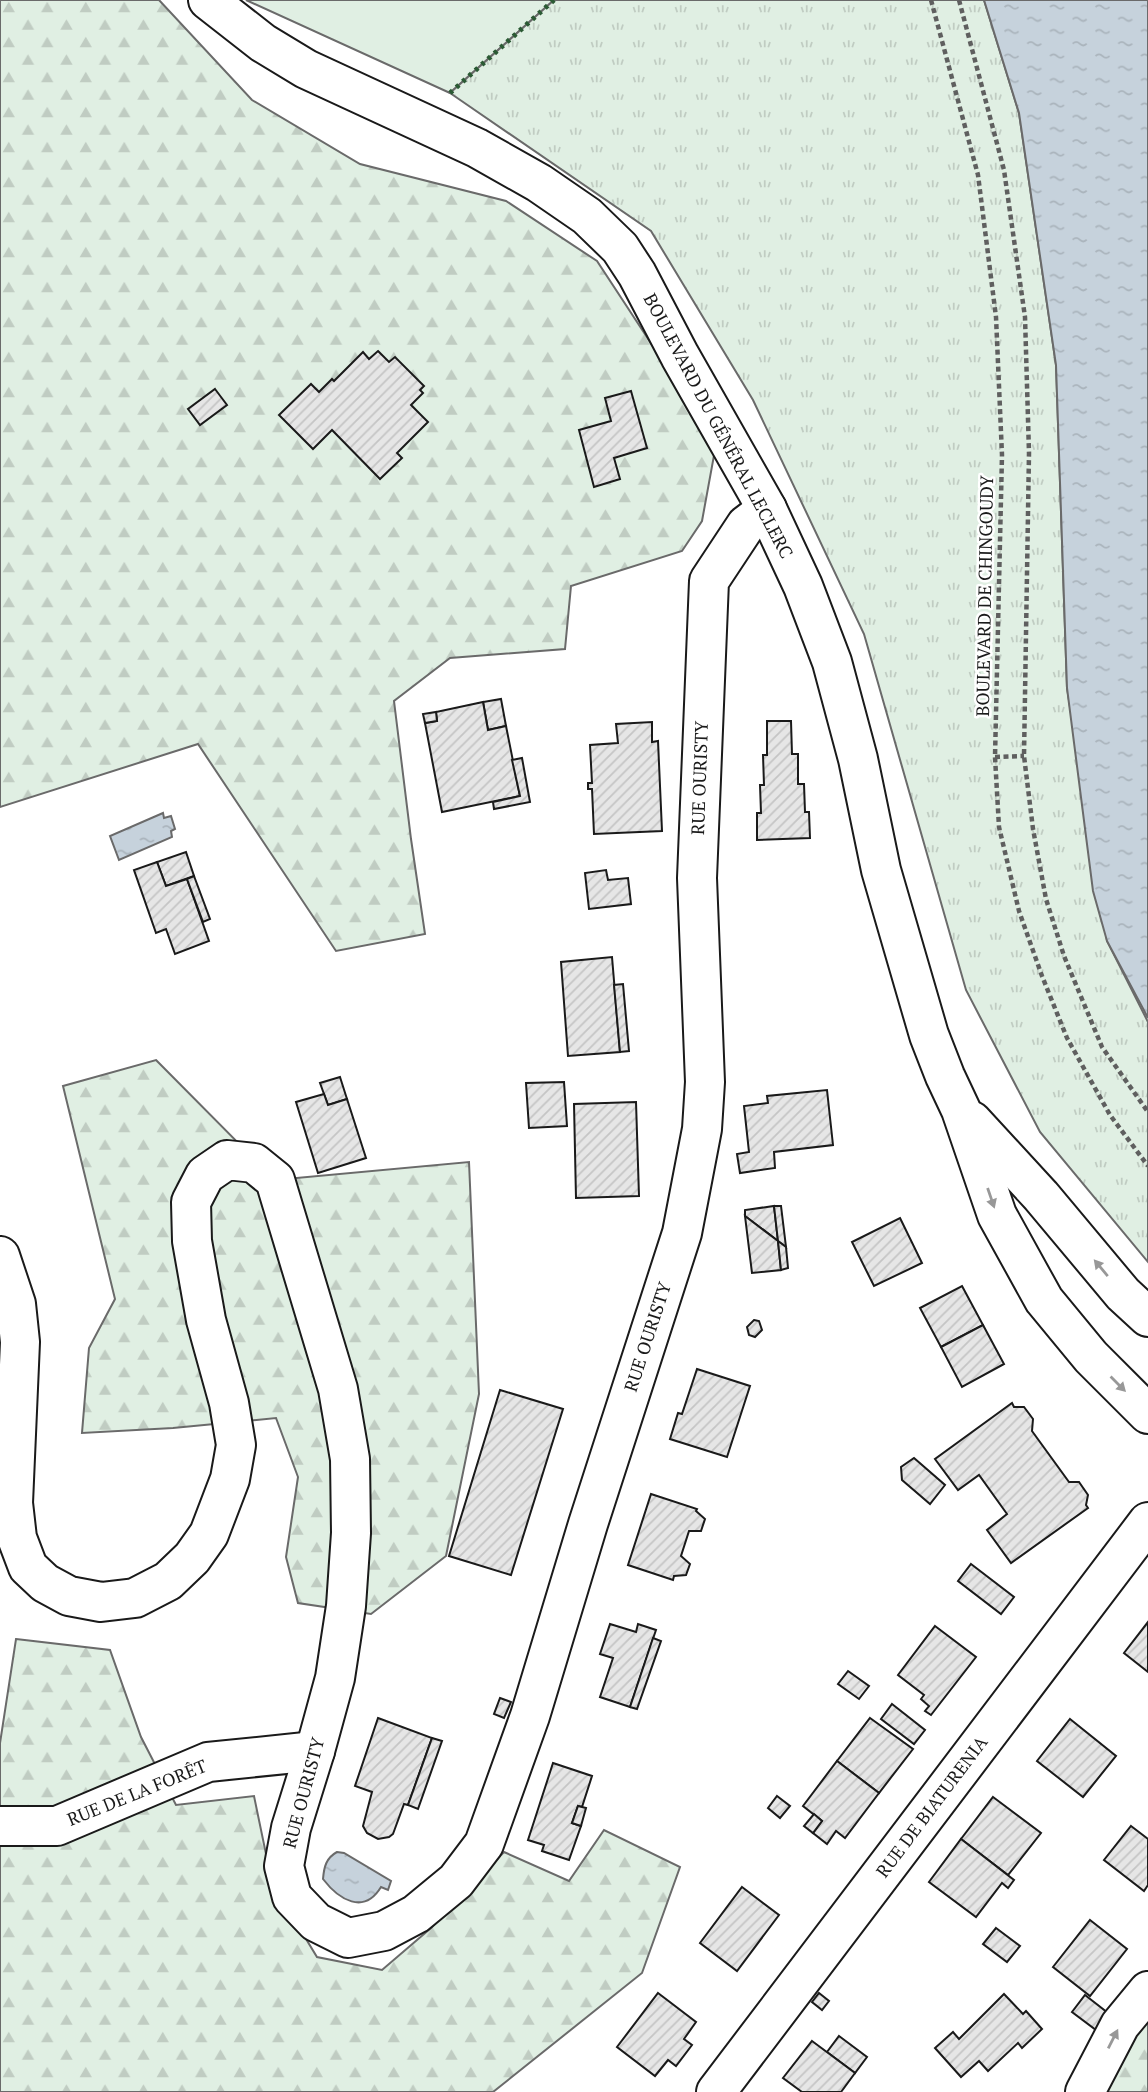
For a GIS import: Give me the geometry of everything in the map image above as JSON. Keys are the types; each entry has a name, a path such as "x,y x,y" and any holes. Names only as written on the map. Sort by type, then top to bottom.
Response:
{"street":[{"name":"BOULEVARD DU GÉNÉRAL LECLERC","path":"208,0 263,43 306,69 477,148 539,183 587,216 620,248 767,509 803,586 832,662 858,759 881,870 929,1035 961,1110 998,1215 1044,1300 1091,1357 1148,1414"},
{"name":"RUE OURISTY","path":"0,1256 16,1304 20,1342 13,1503 17,1538 28,1567 45,1583 69,1596 101,1602 135,1598 168,1581 192,1558 209,1534 230,1479 236,1445 229,1403 206,1320 192,1241 191,1202 205,1174 227,1160 254,1163 275,1180 338,1389 350,1459 351,1533 346,1606 335,1678 291,1828 284,1866 292,1897 316,1922 348,1938 384,1931 416,1914 456,1881 484,1844 530,1716 681,1233 702,1129 705,1082 697,878 709,582 746,525 767,509"},
{"name":"BOULEVARD DU GÉNÉRAL LECLERC","path":"961,1110 1041,1196 1123,1294 1148,1317"},
{"name":"RUE DE BIATURENIA","path":"716,2092 1148,1522"},
{"name":"RUE DE LA FORÊT","path":"0,1826 57,1826 208,1762 315,1751"},
{"path":"1085,2092 1120,2025 1148,1991"}],"path":[{"name":"BOULEVARD DE CHINGOUDY","path":"931,0 978,176 996,317 1002,455 995,757 999,827 1019,911 1067,1038 1110,1115 1148,1166"},
{"path":"959,0 1004,170 1024,317 1029,453 1024,757 1033,829 1046,899 1064,956 1102,1047 1148,1112"},
{"path":"995,757 1024,757"}],"green space":[{"path":"0,0 159,0 252,100 360,164 506,201 597,261 658,354 715,450 702,521 682,551 571,586 565,649 450,658 394,701 425,934 336,951 198,744 0,807"},
{"path":"246,0 554,0 450,93"},
{"path":"554,0 984,0 1019,113 1056,365 1067,688 1107,941 1148,1022 1148,1262 1040,1132 966,990 864,634 753,400 651,231 450,93"},
{"path":"156,1060 275,1180 469,1162 479,1394 446,1556 371,1614 298,1603 286,1557 298,1477 276,1418 82,1433 89,1348 115,1299 63,1086"},
{"path":"16,1639 110,1650 141,1737 176,1805 254,1796 272,1883 317,1957 382,1970 431,1928 504,1852 569,1881 604,1830 680,1867 642,1973 493,2092 0,2092 0,1743"},
{"path":"1148,1991 1148,2092 1085,2092"}],"water":[{"path":"984,0 1148,0 1148,1018 1107,941 1093,891 1067,688 1056,365 1019,113"},
{"path":"163,813 164,818 171,816 175,829 171,831 172,837 119,860 110,836"},
{"path":"337,1852 344,1853 391,1881 388,1890 381,1887 367,1901 359,1902 336,1893 323,1879 326,1863"}],"building":[{"path":"378,351 389,362 395,357 424,386 420,390 423,393 411,405 428,422 397,453 402,458 380,479 332,430 313,449 279,415 311,384 319,392 363,352 369,359"},
{"path":"215,389 227,405 200,425 188,409"},
{"path":"631,391 647,448 614,458 620,479 594,487 579,430 611,421 605,398"},
{"path":"501,699 506,726 488,730 483,702"},
{"path":"483,702 488,730 506,726 520,796 442,812 425,723 437,721 436,712"},
{"path":"436,712 437,721 425,723 423,714"},
{"path":"767,721 791,721 792,754 798,754 798,784 804,784 810,838 757,840 757,813 761,813 760,785 764,785 763,755 767,755"},
{"path":"652,722 652,742 658,741 662,831 594,834 592,789 588,789 588,783 592,783 590,745 618,743 616,724"},
{"path":"522,758 530,802 494,809 493,802 520,796 512,760"},
{"path":"186,852 194,876 166,886 157,862"},
{"path":"157,862 166,886 187,879 209,941 175,954 166,929 156,933 134,870"},
{"path":"606,870 608,880 628,878 631,904 589,909 585,873"},
{"path":"194,876 210,919 203,922 187,879"},
{"path":"612,957 620,1052 568,1056 561,962"},
{"path":"623,984 629,1051 620,1052 614,985"},
{"path":"340,1077 347,1099 328,1105 320,1083"},
{"path":"564,1082 567,1126 529,1128 526,1083"},
{"path":"827,1090 833,1145 774,1152 775,1168 740,1173 737,1154 749,1152 744,1106 768,1103 767,1096"},
{"path":"324,1094 328,1105 347,1099 366,1158 318,1173 296,1102"},
{"path":"636,1102 639,1196 576,1198 574,1104"},
{"path":"774,1206 778,1241 745,1216 745,1210"},
{"path":"774,1206 781,1206 786,1247 778,1241"},
{"path":"745,1216 778,1241 781,1270 752,1273"},
{"path":"900,1218 922,1263 874,1286 852,1242"},
{"path":"778,1241 786,1247 788,1268 781,1270"},
{"path":"962,1286 983,1325 941,1347 920,1308"},
{"path":"754,1320 759,1321 762,1330 755,1337 749,1335 747,1327"},
{"path":"983,1325 1004,1364 962,1387 941,1347"},
{"path":"697,1369 750,1386 727,1457 670,1439 678,1413 682,1414"},
{"path":"500,1390 563,1409 511,1575 449,1556"},
{"path":"1012,1403 1014,1407 1024,1407 1033,1419 1032,1431 1069,1482 1079,1482 1088,1495 1088,1508 1011,1563 987,1530 1007,1514 979,1475 958,1490 935,1459"},
{"path":"914,1458 945,1485 930,1504 902,1480 901,1467"},
{"path":"651,1494 697,1509 705,1519 701,1531 689,1531 681,1556 690,1564 686,1575 674,1576 673,1580 628,1565"},
{"path":"971,1564 1014,1597 1001,1614 958,1581"},
{"path":"1148,1622 1148,1672 1124,1653"},
{"path":"610,1624 636,1632 638,1624 656,1630 630,1707 600,1697 613,1658 600,1654"},
{"path":"935,1626 976,1657 931,1715 925,1711 929,1706 921,1699 924,1695 898,1675"},
{"path":"653,1638 661,1641 637,1709 630,1707"},
{"path":"848,1671 869,1686 859,1699 838,1684"},
{"path":"500,1698 511,1702 504,1718 494,1714"},
{"path":"892,1704 925,1730 914,1744 881,1719"},
{"path":"378,1718 432,1738 408,1805 404,1804 393,1834 378,1839 367,1833 363,1826 372,1792 355,1786"},
{"path":"870,1718 913,1749 879,1793 837,1761"},
{"path":"1070,1719 1116,1756 1083,1797 1037,1761"},
{"path":"432,1738 442,1741 418,1809 408,1805"},
{"path":"837,1761 879,1793 845,1838 836,1831 827,1844 813,1833 822,1821 803,1806"},
{"path":"553,1763 592,1776 582,1807 578,1806 572,1823 581,1826 569,1860 542,1851 544,1845 528,1840"},
{"path":"777,1796 790,1806 780,1818 768,1808"},
{"path":"993,1797 1041,1833 1008,1875 961,1839"},
{"path":"578,1806 586,1808 581,1826 572,1823"},
{"path":"814,1814 822,1821 813,1833 804,1826"},
{"path":"1131,1826 1148,1839 1148,1885 1144,1891 1104,1860"},
{"path":"961,1839 1014,1880 1008,1888 1002,1883 976,1917 929,1882"},
{"path":"742,1887 779,1915 737,1971 700,1943"},
{"path":"1090,1920 1127,1949 1090,1996 1053,1967"},
{"path":"996,1928 1020,1946 1007,1962 983,1944"},
{"path":"658,1993 696,2022 684,2039 692,2045 676,2066 668,2060 655,2076 617,2047"},
{"path":"819,1993 829,2001 822,2010 812,2002"},
{"path":"1004,1994 1023,2014 1026,2011 1042,2029 1022,2048 1018,2043 988,2071 979,2061 961,2077 935,2048 953,2032 959,2039"},
{"path":"1085,1995 1108,2013 1096,2030 1072,2012"},
{"path":"839,2036 867,2057 855,2073 827,2052"},
{"path":"812,2041 855,2073 841,2092 802,2092 783,2078"}],"hedge":[{"path":"450,93 554,0"}]}
